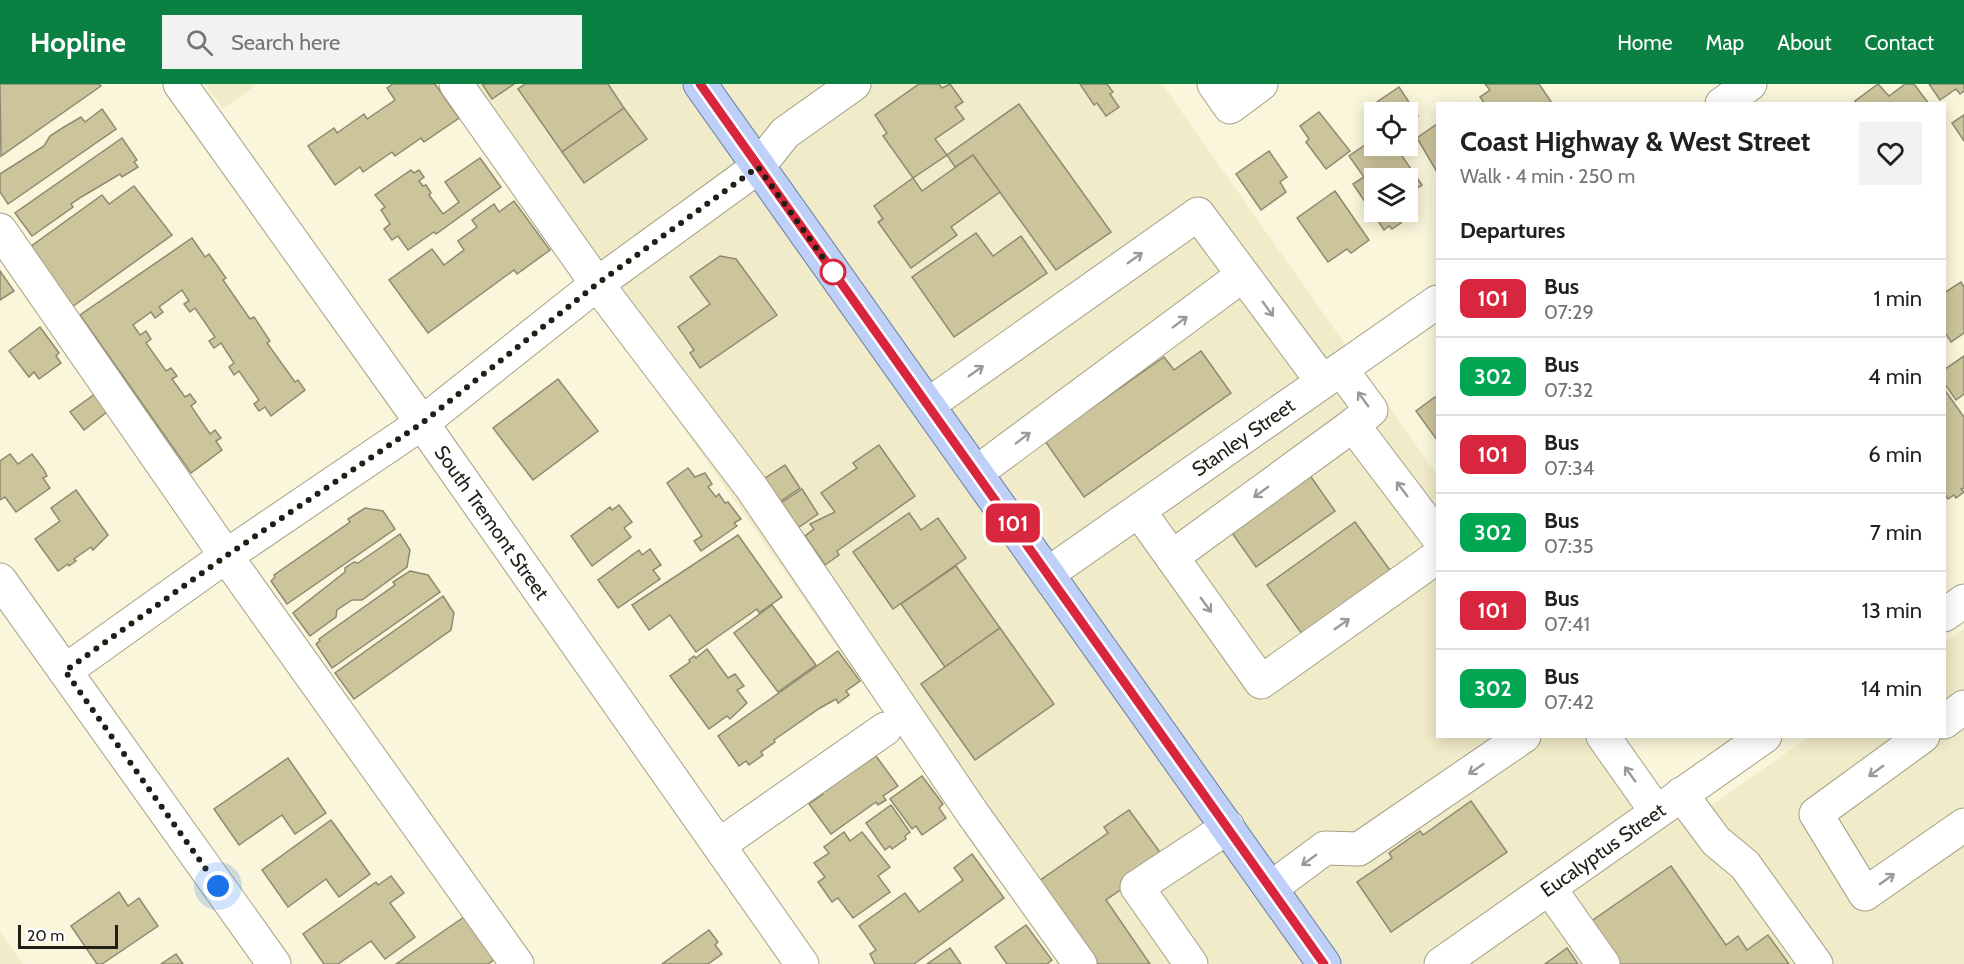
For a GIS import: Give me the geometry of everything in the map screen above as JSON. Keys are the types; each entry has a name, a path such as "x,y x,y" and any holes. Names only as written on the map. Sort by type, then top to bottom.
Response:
{"main road":[{"path":"700,84 1049,573 1324,964"}],"street":[{"name":"South Tremont Street","path":"180,84 422,423 802,964"},
{"path":"456,84 597,284 751,487 1080,964"},
{"path":"65,671 226,556 422,423 597,284 758,167 785,133 854,84"},
{"path":"1214,84 1230,107 1261,84"},
{"path":"1725,102 1750,84"},
{"path":"928,405 1198,214 1243,275 1331,375 1371,410 1172,557"},
{"path":"0,231 226,556 517,964"},
{"path":"976,473 1243,275"},
{"name":"Stanley Street","path":"1049,573 1436,303"},
{"path":"1353,425 1436,535"},
{"path":"1139,511 1261,682 1436,558"},
{"path":"0,580 274,964"},
{"path":"1946,614 1964,601"},
{"path":"1946,720 1964,707"},
{"path":"720,845 885,729"},
{"path":"1271,888 1325,848 1359,849 1521,738"},
{"path":"1605,738 1669,803 1745,866 1816,964"},
{"name":"Eucalyptus Street","path":"1441,964 1762,738"},
{"path":"1920,738 1816,814 1865,894 1964,825"},
{"path":"1191,964 1137,887 1228,827"},
{"path":"1550,889 1603,964"}],"shaded area":[{"path":"205,84 258,84 223,109"},
{"path":"442,84 1162,84 1436,474 1436,738 1622,738 1682,826 1808,738 1946,738 1946,642 1964,629 1964,964 1053,964 1057,960"},
{"path":"0,932 23,964 0,964"}],"building":[{"path":"0,84 99,84 101,86 1,156"},
{"path":"393,84 435,84 459,118 424,142 421,138 395,156 392,152 363,172 360,167 335,185 308,146 334,128 337,133 364,114 367,119 395,100 387,88"},
{"path":"482,84 514,84 492,99"},
{"path":"525,84 608,84 624,108 562,152 518,89"},
{"path":"919,84 939,84 942,88 950,84 963,102 955,107 964,119 935,139 947,155 913,178 883,136 887,133 875,115"},
{"path":"1080,84 1107,84 1113,92 1110,94 1119,107 1106,116 1097,103 1094,105"},
{"path":"1485,84 1539,84 1551,102 1484,102 1480,97 1490,90"},
{"path":"1878,84 1889,96 1905,84 1914,84 1928,102 1856,102"},
{"path":"1929,84 1964,84 1964,91 1960,94 1956,89 1940,100"},
{"path":"1399,87 1409,102 1377,102"},
{"path":"1019,104 1111,232 1056,270 973,155 955,167 947,155"},
{"path":"624,108 647,139 584,183 562,152"},
{"path":"102,109 116,129 8,204 0,192 0,174 44,146 50,136 64,127 81,117 85,122"},
{"path":"1319,112 1350,151 1326,169 1306,142 1309,139 1300,126"},
{"path":"1964,115 1964,141 1952,123"},
{"path":"1436,125 1436,170 1418,137"},
{"path":"122,138 137,160 134,162 138,167 122,177 120,174 83,196 71,204 73,207 32,236 15,213"},
{"path":"1364,146 1364,156 1402,156 1410,168 1364,168 1364,177 1349,156"},
{"path":"1269,151 1287,177 1280,182 1286,192 1261,210 1236,174"},
{"path":"973,155 1000,192 951,227 957,235 911,268 878,222 883,219 874,206 913,178 922,191"},
{"path":"480,158 501,187 436,234 434,232 408,250 398,236 392,240 384,229 390,224 381,210 385,207 375,195 411,170 414,173 419,170 424,177 419,181 423,186 426,185 431,193 429,195 443,214 459,202 445,182"},
{"path":"1364,177 1364,200 1353,184"},
{"path":"134,186 172,235 72,307 30,247 102,195 109,204"},
{"path":"1335,191 1369,240 1351,253 1347,249 1328,262 1297,218"},
{"path":"514,201 550,250 517,274 514,270 428,333 389,280 432,249 444,265 464,250 458,241 477,227 472,220 494,204 499,212"},
{"path":"1379,222 1401,223 1392,229 1389,226 1384,230"},
{"path":"976,233 993,256 1021,236 1047,273 954,337 912,277"},
{"path":"192,238 205,257 209,254 226,278 223,280 250,319 254,317 270,341 267,343 295,382 298,380 305,390 271,416 265,407 259,411 254,404 259,400 239,371 234,375 229,367 234,363 221,343 214,348 209,341 215,337 195,308 190,312 184,304 189,301 182,290 159,307 163,312 155,318 151,312 133,325 140,335 146,331 151,339 146,343 166,371 171,368 177,376 172,379 185,397 190,394 196,402 191,406 210,434 215,430 221,438 216,441 222,450 191,473 80,315"},
{"path":"720,256 736,259 777,315 700,368 690,353 694,350 678,327 710,304 690,277"},
{"path":"0,271 14,291 0,300"},
{"path":"1961,282 1964,287 1964,333 1951,342 1946,334 1946,292"},
{"path":"40,327 59,353 56,356 61,363 39,379 34,372 29,377 9,351"},
{"path":"1201,351 1231,393 1084,497 1045,441 1164,357 1174,370"},
{"path":"1964,356 1964,394 1956,400 1946,386 1946,369"},
{"path":"558,379 598,431 533,480 493,428"},
{"path":"1946,392 1964,417 1964,488 1961,489 1964,492 1956,498 1954,495 1948,499 1946,496"},
{"path":"95,394 108,411 84,430 70,412"},
{"path":"1436,398 1436,439 1416,411"},
{"path":"879,445 915,496 837,551 839,555 825,565 805,536 814,529 810,524 835,512 821,493 857,468 853,463"},
{"path":"10,454 18,464 32,454 44,470 47,476 43,478 50,488 16,512 5,497 0,500 0,461"},
{"path":"785,465 800,488 772,507 756,484"},
{"path":"1304,467 1335,511 1256,567 1225,523"},
{"path":"688,468 695,477 705,473 712,484 708,487 716,497 719,494 725,503 728,502 741,519 734,523 737,526 701,551 694,541 702,536 667,483"},
{"path":"802,489 818,514 792,532 775,507"},
{"path":"76,490 108,535 93,550 91,547 74,559 76,561 58,571 35,539 60,521 51,508"},
{"path":"619,505 632,522 624,528 631,537 592,566 571,536 610,507 612,510"},
{"path":"365,508 383,511 395,529 287,604 271,581 274,575 350,522 348,519"},
{"path":"909,513 921,530 938,518 966,558 893,609 853,552"},
{"path":"1355,522 1395,577 1307,641 1267,585"},
{"path":"400,534 410,550 407,567 362,600 352,600 337,610 336,617 310,636 293,613 345,572 345,568 354,562 358,563"},
{"path":"738,535 782,597 759,613 757,609 696,652 670,615 649,630 632,605"},
{"path":"650,549 661,565 653,570 660,579 618,608 598,580 639,550 642,555"},
{"path":"956,566 1000,628 945,667 901,604"},
{"path":"410,571 428,575 440,592 332,668 316,644 320,641 319,639 395,585 393,582"},
{"path":"443,596 454,613 451,630 354,699 335,673"},
{"path":"772,605 816,665 778,692 734,633"},
{"path":"1000,628 1054,704 975,760 921,684"},
{"path":"707,649 728,678 735,674 744,686 737,690 747,703 730,719 727,716 709,729 670,676 690,662 689,660 694,656 696,658"},
{"path":"838,651 860,681 846,691 849,695 838,703 836,699 820,708 774,740 775,742 761,752 763,755 749,765 746,761 739,766 718,736"},
{"path":"876,756 898,786 883,796 886,800 878,805 876,802 831,834 809,804 823,794 822,792"},
{"path":"288,758 326,813 295,834 282,815 239,845 214,809"},
{"path":"922,776 943,804 939,808 946,818 922,835 916,826 912,829 890,799"},
{"path":"1471,801 1507,852 1391,932 1357,882 1392,858 1389,853 1420,831 1423,835"},
{"path":"891,805 910,832 905,836 906,839 892,849 890,846 885,850 866,823"},
{"path":"1129,810 1165,859 1106,900 1150,964 1098,964 1039,881 1108,833 1104,827"},
{"path":"331,820 370,874 339,897 326,879 288,907 262,870"},
{"path":"844,832 850,841 862,832 890,867 878,876 890,892 853,918 838,898 832,902 818,882 825,877 814,863 829,853 824,847"},
{"path":"972,854 1004,898 914,964 875,964 870,954 876,950 859,926 905,893 919,912 963,880 954,868"},
{"path":"1671,866 1726,945 1738,936 1747,950 1768,935 1789,964 1619,964 1590,922"},
{"path":"391,876 404,893 390,903 415,937 385,959 371,941 338,964 324,964 303,934 376,882 378,885"},
{"path":"119,892 128,906 139,898 158,926 102,964 97,964 71,926"},
{"path":"464,917 494,960 488,964 396,964"},
{"path":"1026,925 1052,960 1047,964 1007,964 995,947"},
{"path":"709,930 718,942 715,945 722,954 708,964 662,964"},
{"path":"950,948 961,964 927,964"},
{"path":"1567,948 1578,964 1545,964"},
{"path":"176,954 183,964 161,964"}],"bus line":[{"name":"101","path":"700,84 1049,573 1324,964"}],"route":[{"path":"218,886 65,671 226,556 422,423 597,284 758,167 837,277 833,272"}]}
